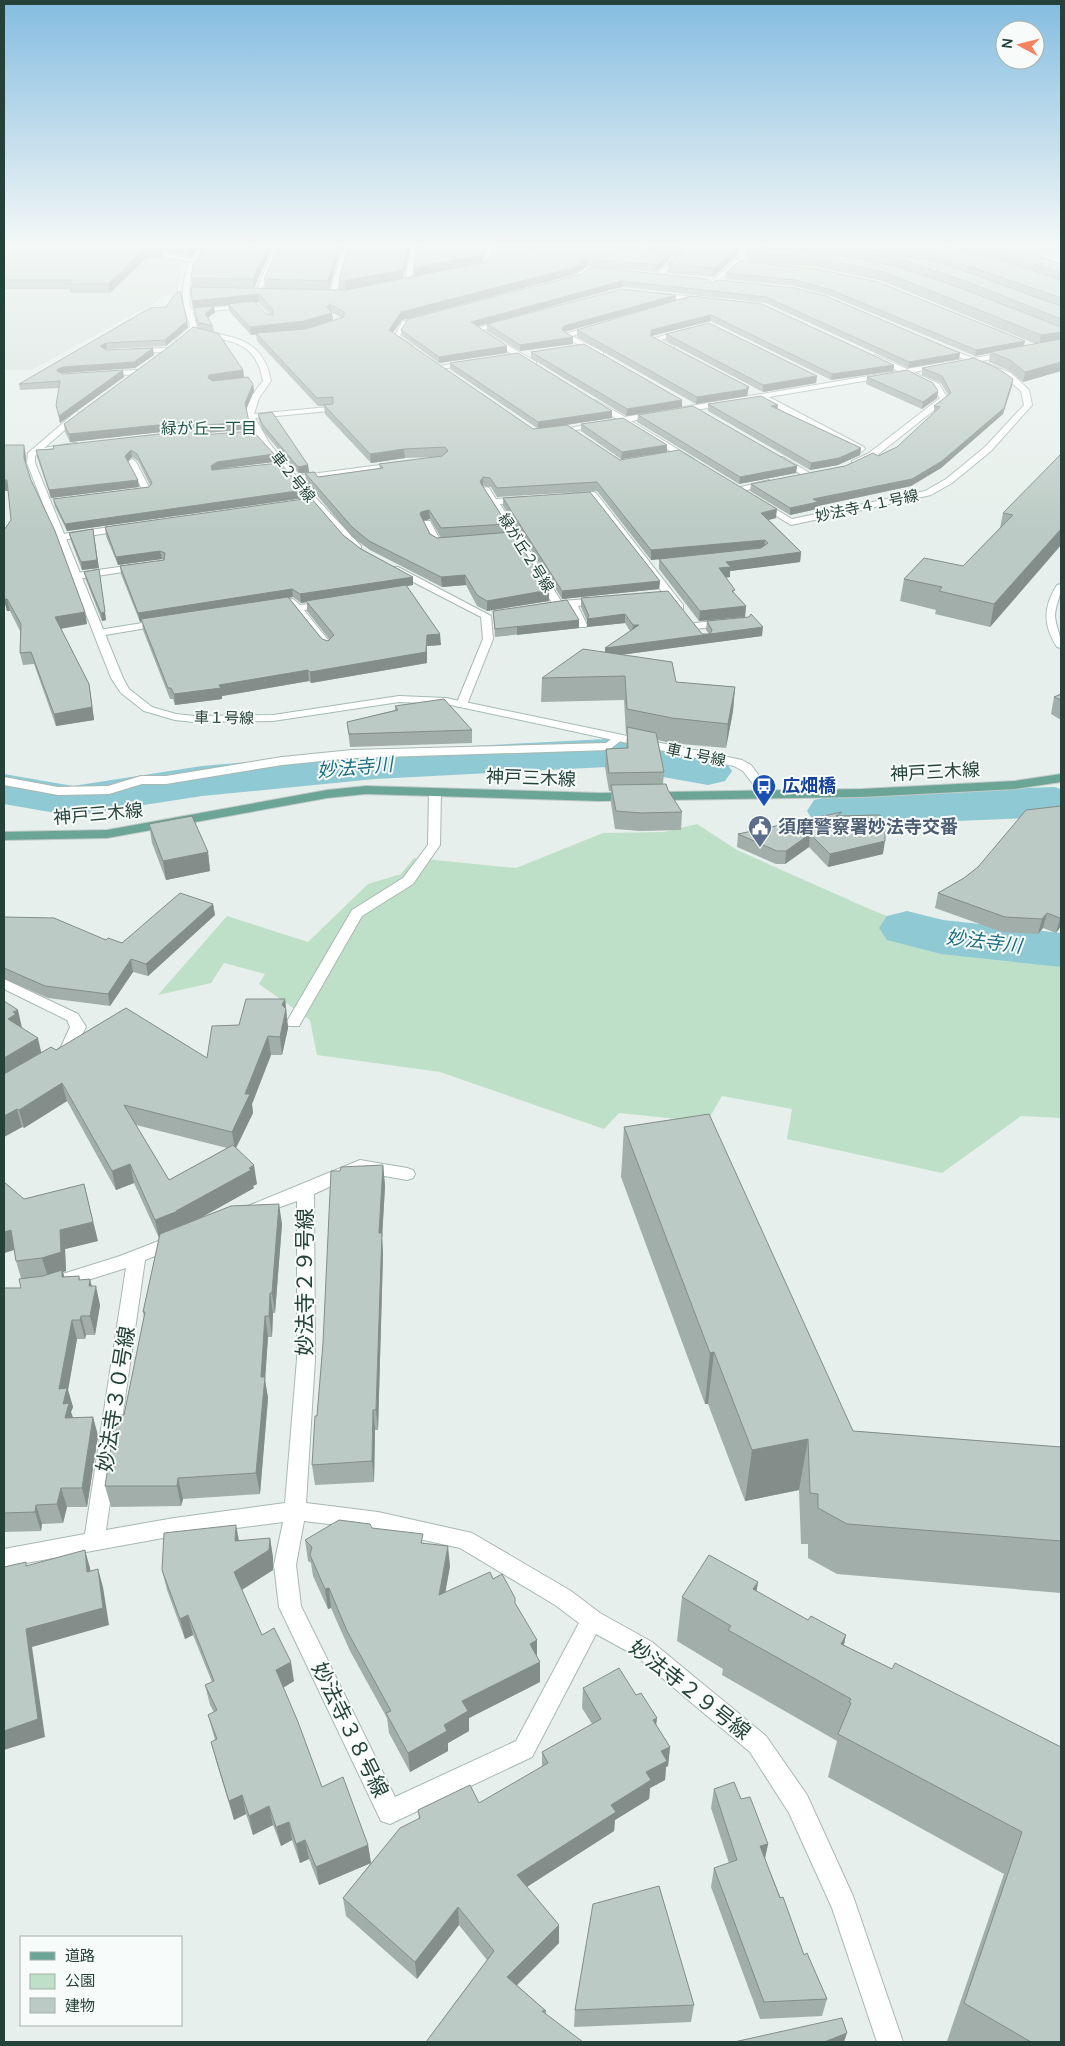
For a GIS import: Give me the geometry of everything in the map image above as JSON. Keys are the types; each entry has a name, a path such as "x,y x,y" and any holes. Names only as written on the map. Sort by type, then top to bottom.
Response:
{"main road":[{"name":"神戸三木線","path":"4,836 107,834 327,794 366,790 599,797 818,793 1015,785 1061,778"}],"street":[{"path":"122,382 178,341"},
{"path":"237,341 250,346 266,369 255,397 250,417 329,409"},
{"path":"400,341 416,352"},
{"path":"497,341 543,370"},
{"path":"577,341 610,360"},
{"path":"660,341 680,352"},
{"path":"936,345 972,360"},
{"path":"566,348 585,346"},
{"path":"124,352 167,350"},
{"path":"545,433 1019,352"},
{"path":"501,358 528,354"},
{"path":"849,466 872,455 944,399 936,386 870,355"},
{"name":"妙法寺４１号線","path":"775,456 813,474 786,480 733,486 791,522 893,502 928,493 949,481 1001,438 1028,405 1025,390 1008,376 972,360"},
{"path":"431,362 447,373"},
{"path":"438,367 474,362"},
{"path":"91,375 144,366"},
{"path":"813,376 830,384"},
{"path":"745,388 872,455"},
{"path":"592,400 697,464"},
{"path":"684,403 709,418"},
{"path":"36,450 84,410"},
{"name":"車２号線","path":"250,417 253,433 279,466 295,479 308,502 348,540 366,554"},
{"path":"569,429 583,439"},
{"path":"36,450 84,444"},
{"name":"車１号線","path":"36,450 31,456 31,463 50,503 117,678 125,692 148,709 175,717 240,720 273,718 399,699 439,700 738,763 747,768 766,793"},
{"path":"663,457 681,454"},
{"path":"119,494 147,491 132,462"},
{"path":"295,479 405,463"},
{"name":"緑が丘２号線","path":"486,490 511,537 558,604"},
{"path":"564,497 593,495 652,565 664,594 705,638"},
{"name":"緑が丘２号線","path":"494,502 534,499"},
{"path":"427,523 437,543 457,542"},
{"path":"62,537 139,526"},
{"path":"77,576 152,565"},
{"path":"389,567 490,616 488,639 462,705"},
{"path":"410,590 429,587"},
{"path":"1061,587 1051,601 1049,615 1051,628 1061,644"},
{"path":"540,607 610,599"},
{"path":"264,607 293,602 328,647"},
{"path":"297,608 335,602"},
{"path":"572,603 582,625"},
{"path":"98,632 176,620"},
{"path":"689,620 734,622"},
{"path":"4,781 58,791 108,790 141,780 166,780 282,761 352,754 609,746 618,738"},
{"path":"294,1023 357,912 408,882 434,845 435,792"},
{"path":"4,983 73,1017 78,1027 67,1050 43,1065"},
{"path":"306,1191 360,1166 407,1174"},
{"name":"妙法寺２９号線","path":"237,1216 306,1191 306,1359 295,1511"},
{"path":"40,1287 138,1256 192,1234"},
{"name":"妙法寺３０号線","path":"94,1542 138,1256"},
{"name":"妙法寺２９号線","path":"4,1558 174,1527 295,1511 378,1521 465,1540 563,1598 592,1620 644,1649 758,1744 798,1804 844,1904 890,2042"},
{"name":"妙法寺３８号線","path":"295,1511 285,1565 290,1607 390,1812 524,1748 592,1620"}],"shaded area":[{"path":"4,341 84,341 32,370 4,370"}],"green space":[{"path":"697,824 737,850 874,911 926,931 1058,941 1061,944 1061,1118 1021,1116 942,1173 787,1139 792,1109 722,1096 707,1122 619,1113 604,1129 440,1072 317,1055 310,1020 259,984 265,974 224,963 211,983 158,995 227,916 308,942 368,884 401,874 414,858 516,868 603,833 664,832"}],"building":[{"path":"92,341 136,341 106,343 100,346 106,350 153,348 134,362 63,367 58,369 57,371 63,374 123,370 59,416 56,405 60,381 19,384"},
{"path":"175,341 224,341 243,370 209,375 208,378 213,381 248,377 253,384 245,403 249,422 205,425 197,421 69,434 64,424"},
{"path":"264,341 406,341 533,429 567,425 620,460 679,450 777,509 761,513 801,552 726,562 731,567 719,568 735,590 732,591 746,606 700,611 659,559 761,548 768,543 765,540 651,550 597,482 497,488 490,478 483,477 480,482 507,524 441,528 429,510 420,514 430,534 437,538 512,532 549,590 487,601 477,595 465,575 441,577 369,541 352,527 305,473 314,472 318,477 383,468 379,464 442,456 448,451 445,447 404,449 370,454 324,405 333,404 333,397 317,398"},
{"path":"417,341 500,341 507,346 439,357"},
{"path":"514,341 543,341 520,345"},
{"path":"598,341 662,341 749,387 746,388 748,389 697,397"},
{"path":"680,341 747,341 817,376 763,385"},
{"path":"765,341 843,341 894,365 832,374"},
{"path":"864,341 933,341 960,353 909,362"},
{"path":"955,341 1022,341 976,350"},
{"path":"1047,341 1061,341 1061,362 1025,372 1010,360 990,352"},
{"path":"584,344 682,400 627,409 531,352"},
{"path":"518,353 612,411 538,422 450,363"},
{"path":"974,358 999,369 1013,379 1004,408 942,461 912,479 813,499 818,502 790,508 751,484 845,466 873,453 878,456 897,447 940,407 934,406 951,393 942,376 922,368"},
{"path":"907,370 933,383 938,391 923,402 867,377"},
{"path":"761,396 778,405 771,406 861,448 839,458 811,463 708,404"},
{"path":"693,406 797,466 740,477 638,415"},
{"path":"272,412 308,465 298,467 262,424 258,414"},
{"path":"623,418 667,445 622,452 581,424"},
{"path":"195,430 202,435 253,431 274,454 217,462 211,466 212,470 280,463 304,490 65,524 53,499 149,487 152,483 137,454 131,450 125,456 138,480 49,490 36,450 54,449 53,446"},
{"path":"4,445 24,445 24,458 31,480 55,531 85,612 55,617 89,684 92,707 54,714 31,652 20,653 21,624 7,599 4,599 4,530 11,520 7,480 4,480"},
{"path":"1061,454 1061,529 994,604 939,591 942,587 904,579 924,558 963,566 1013,515 1003,513"},
{"path":"590,492 660,581 562,591 503,498"},
{"path":"311,498 343,535 361,549 413,577 300,594 292,589 138,613 120,566 164,560 165,553 160,551 116,557 105,527"},
{"path":"93,529 97,560 81,562 69,533"},
{"path":"99,569 105,612 101,613 84,572"},
{"path":"406,585 440,634 427,635 426,652 219,685 221,688 174,694 171,688 168,688 141,619 288,597 322,639 328,641 334,635 306,601"},
{"path":"668,591 702,634 710,634 712,630 707,621 749,617 751,614 763,627 605,648 639,625 633,625 625,614 587,619 589,616 581,598"},
{"path":"567,600 579,620 495,629 493,611"},
{"path":"583,649 672,662 676,682 735,687 728,724 672,718 627,709 625,676 542,678"},
{"path":"1061,694 1061,700 1054,697"},
{"path":"444,699 472,730 349,734 347,722 398,710 395,706"},
{"path":"627,727 656,733 664,772 609,773 606,749 628,748"},
{"path":"666,784 682,812 641,813 616,811 611,785"},
{"path":"1061,806 1060,918 1047,913 1042,919 1005,917 938,893 964,878 978,867 1026,810"},
{"path":"842,812 836,816 880,815 885,829 885,841 830,854 810,834 786,851 777,851 738,834"},
{"path":"192,816 208,852 163,861 149,824"},
{"path":"180,893 213,904 146,964 131,959 108,994 45,986 4,968 4,917 54,918 106,940 108,938 122,943"},
{"path":"246,999 285,999 282,1005 286,1009 280,1037 268,1036 245,1094 250,1094 232,1132 124,1105 169,1180 233,1145 254,1165 249,1168 251,1170 176,1211 178,1211 155,1220 130,1164 112,1171 62,1083 19,1110 17,1109 4,1116 4,1074 51,1047 56,1050 126,1008 207,1058 212,1026 239,1025"},
{"path":"4,1001 18,1010 13,1012 16,1014 8,1019 38,1038 4,1058"},
{"path":"709,1114 853,1431 1061,1447 1061,1541 847,1524 818,1508 818,1494 810,1493 808,1439 752,1450 714,1352 710,1353 624,1127"},
{"path":"383,1165 379,1233 382,1233 376,1410 373,1410 372,1461 312,1465 323,1343 331,1171 340,1171 341,1167"},
{"path":"4,1182 24,1199 84,1184 93,1222 60,1230 61,1252 42,1258 16,1261 11,1230 4,1232"},
{"path":"279,1204 272,1293 270,1293 269,1316 265,1316 261,1377 265,1377 256,1473 178,1478 177,1486 105,1486 116,1415 124,1415 160,1234 231,1206"},
{"path":"62,1270 62,1277 79,1276 79,1280 90,1279 89,1286 96,1286 90,1316 81,1316 80,1320 72,1320 59,1389 67,1388 63,1404 69,1403 65,1418 93,1417 82,1488 61,1488 57,1504 36,1505 35,1512 4,1513 4,1288 21,1288 19,1279 43,1276"},
{"path":"339,1520 370,1524 372,1528 423,1534 421,1543 448,1546 439,1595 490,1572 493,1579 502,1574 515,1598 515,1603 537,1640 530,1644 540,1662 462,1701 468,1711 444,1725 447,1731 408,1753 386,1713 391,1711 347,1631 329,1588 325,1589 310,1555 312,1547 305,1540"},
{"path":"236,1525 235,1541 270,1538 269,1550 234,1572 262,1635 274,1628 291,1662 276,1670 322,1787 343,1777 368,1845 316,1867 305,1840 296,1844 289,1822 276,1827 269,1806 249,1816 242,1795 229,1801 211,1742 217,1739 208,1715 217,1710 205,1685 214,1681 188,1615 180,1619 162,1570 164,1533"},
{"path":"85,1550 87,1572 98,1569 103,1608 26,1629 38,1719 4,1731 4,1567 26,1562 26,1566"},
{"path":"709,1555 758,1582 753,1589 808,1620 811,1616 846,1635 841,1644 892,1669 895,1663 1061,1747 1061,2042 1031,2042 964,2003 1022,1832 838,1734 851,1699 728,1630 731,1626 682,1597"},
{"path":"619,1668 636,1695 641,1693 657,1718 653,1720 670,1747 661,1751 667,1761 646,1772 651,1780 611,1805 616,1812 517,1875 559,1925 507,1977 546,2011 542,2011 583,2042 426,2042 494,1951 458,1907 415,1962 343,1898 400,1828 420,1818 418,1810 470,1785 479,1803 548,1763 542,1752 601,1719 583,1688"},
{"path":"734,1782 741,1799 750,1797 768,1844 760,1846 780,1898 783,1897 804,1955 807,1953 827,1999 764,2002 714,1868 737,1860 714,1789"},
{"path":"659,1886 694,2005 575,2010 593,1904"},
{"path":"842,2018 847,2033 824,2042 734,2042"}],"waterway":[{"name":"妙法寺川","path":"4,789 73,801 202,781 375,765 607,753 708,771"},
{"path":"832,811 1054,802"},
{"name":"妙法寺川","path":"907,928 941,937 1061,950"}],"place":[{"name":"広畑橋","path":"764,807"},
{"name":"須磨警察署妙法寺交番","path":"760,848"}],"district":[{"name":"緑が丘一丁目","path":"209,428"}]}
